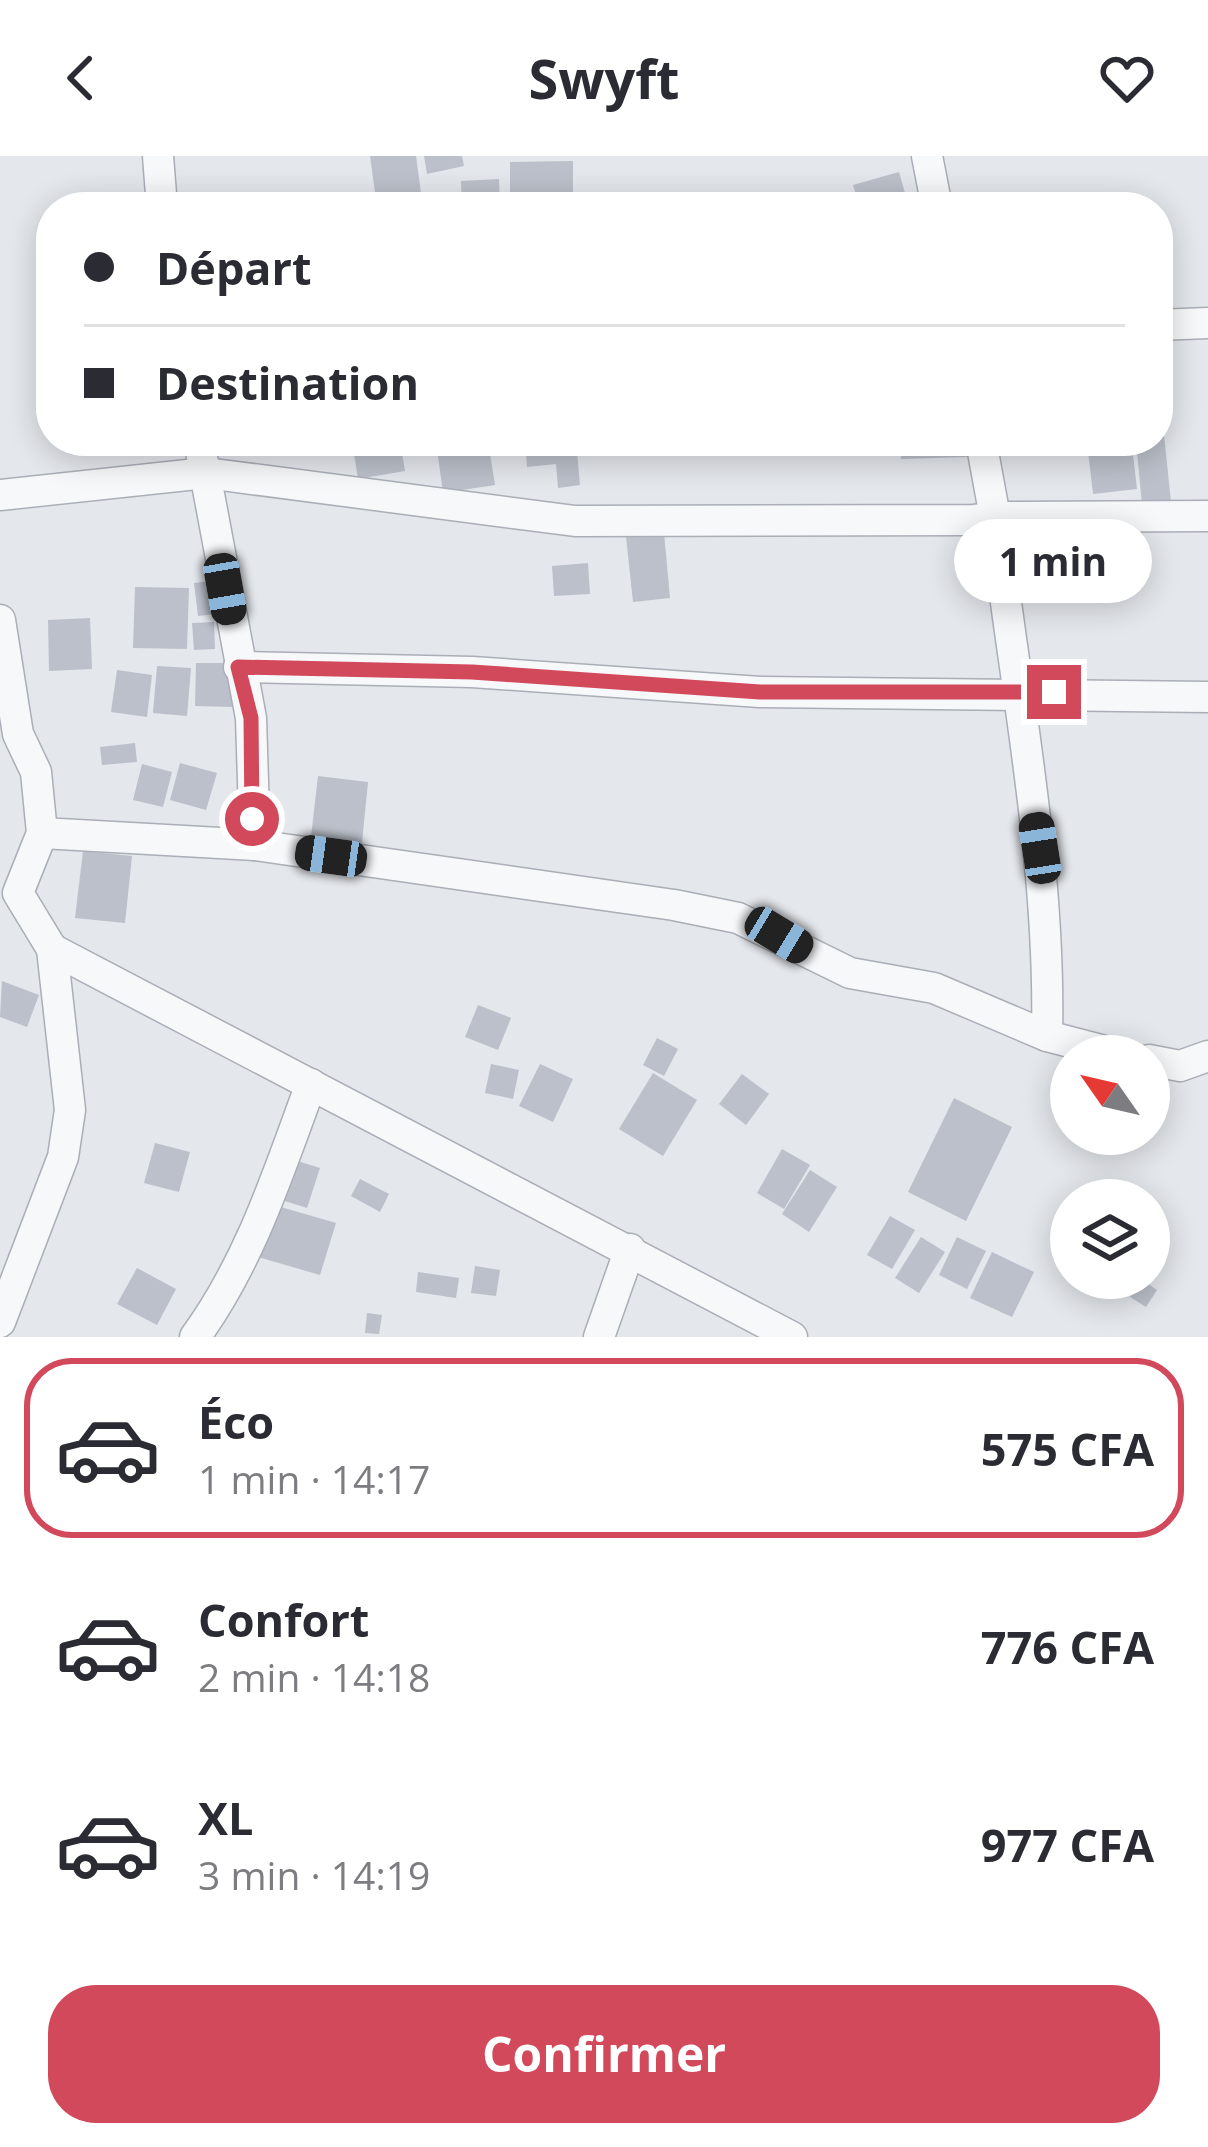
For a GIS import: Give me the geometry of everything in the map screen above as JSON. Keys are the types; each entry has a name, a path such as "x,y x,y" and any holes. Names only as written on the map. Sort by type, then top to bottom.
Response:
{"street":[{"path":"158,156 161,192"},
{"path":"927,156 934,192"},
{"path":"1173,324 1208,323"},
{"path":"202,456 251,718 254,845"},
{"path":"984,456 1040,848 1049,962 1047,1036"},
{"path":"0,495 206,473 575,521 767,524 1208,516"},
{"path":"0,620 18,734 36,772 42,833 9,890 52,949 791,1337"},
{"path":"238,667 472,672 760,692 1015,691 1208,697"},
{"path":"42,833 254,845 738,918 850,973 934,988 1050,1037"},
{"path":"0,1322 7,1279 63,1157 70,1110 52,949"},
{"path":"1170,1064 1180,1066 1208,1056"},
{"path":"195,1337 220,1303 269,1199 311,1084"},
{"path":"599,1337 630,1249"}],"building":[{"path":"370,156 416,156 421,192 375,192"},
{"path":"424,156 462,156 464,166 427,174"},
{"path":"573,161 573,192 510,192 510,162"},
{"path":"899,172 905,192 855,192 853,185"},
{"path":"499,179 499,192 461,192 461,181"},
{"path":"354,456 402,456 405,471 358,479"},
{"path":"438,456 490,456 495,485 443,493"},
{"path":"526,456 577,456 580,485 558,488 556,464 527,467"},
{"path":"901,456 969,456 969,457"},
{"path":"1089,456 1133,456 1137,489 1093,494"},
{"path":"1137,456 1166,456 1171,502 1142,505"},
{"path":"663,522 670,598 633,602 625,527"},
{"path":"588,563 590,594 554,596 552,566"},
{"path":"228,579 232,612 198,616 194,583"},
{"path":"135,587 189,588 187,649 133,648"},
{"path":"90,618 92,669 49,671 48,620"},
{"path":"214,622 215,649 194,650 192,623"},
{"path":"196,663 234,663 233,707 195,706"},
{"path":"157,666 191,668 187,716 153,713"},
{"path":"117,670 152,675 147,717 111,712"},
{"path":"135,743 137,762 102,765 100,747"},
{"path":"180,763 217,773 206,810 170,800"},
{"path":"142,764 172,772 163,807 133,800"},
{"path":"318,776 368,782 362,843 311,837"},
{"path":"83,851 132,856 125,923 75,918"},
{"path":"2,981 39,995 27,1027 0,1017"},
{"path":"478,1005 511,1018 498,1050 465,1037"},
{"path":"657,1038 678,1049 664,1076 643,1065"},
{"path":"491,1064 519,1070 513,1099 485,1093"},
{"path":"540,1064 573,1079 553,1122 519,1106"},
{"path":"653,1073 697,1100 663,1156 619,1129"},
{"path":"742,1074 769,1094 746,1125 719,1104"},
{"path":"954,1098 1012,1127 966,1221 908,1192"},
{"path":"155,1143 190,1152 179,1192 144,1183"},
{"path":"782,1149 810,1165 784,1209 757,1193"},
{"path":"288,1158 320,1168 307,1208 275,1198"},
{"path":"810,1170 837,1187 809,1232 782,1214"},
{"path":"360,1179 389,1194 380,1212 351,1196"},
{"path":"274,1205 336,1223 320,1275 258,1257"},
{"path":"890,1216 915,1230 892,1269 867,1255"},
{"path":"921,1237 945,1252 919,1293 895,1278"},
{"path":"957,1237 986,1251 967,1289 939,1275"},
{"path":"992,1252 1034,1272 1012,1317 970,1298"},
{"path":"475,1266 500,1270 496,1296 471,1293"},
{"path":"137,1268 176,1289 157,1325 117,1304"},
{"path":"418,1272 459,1278 456,1298 416,1292"},
{"path":"367,1313 382,1315 379,1334 365,1333"}],"route":[{"path":"252,819 251,718 238,667 472,672 760,692 1054,692"}]}
